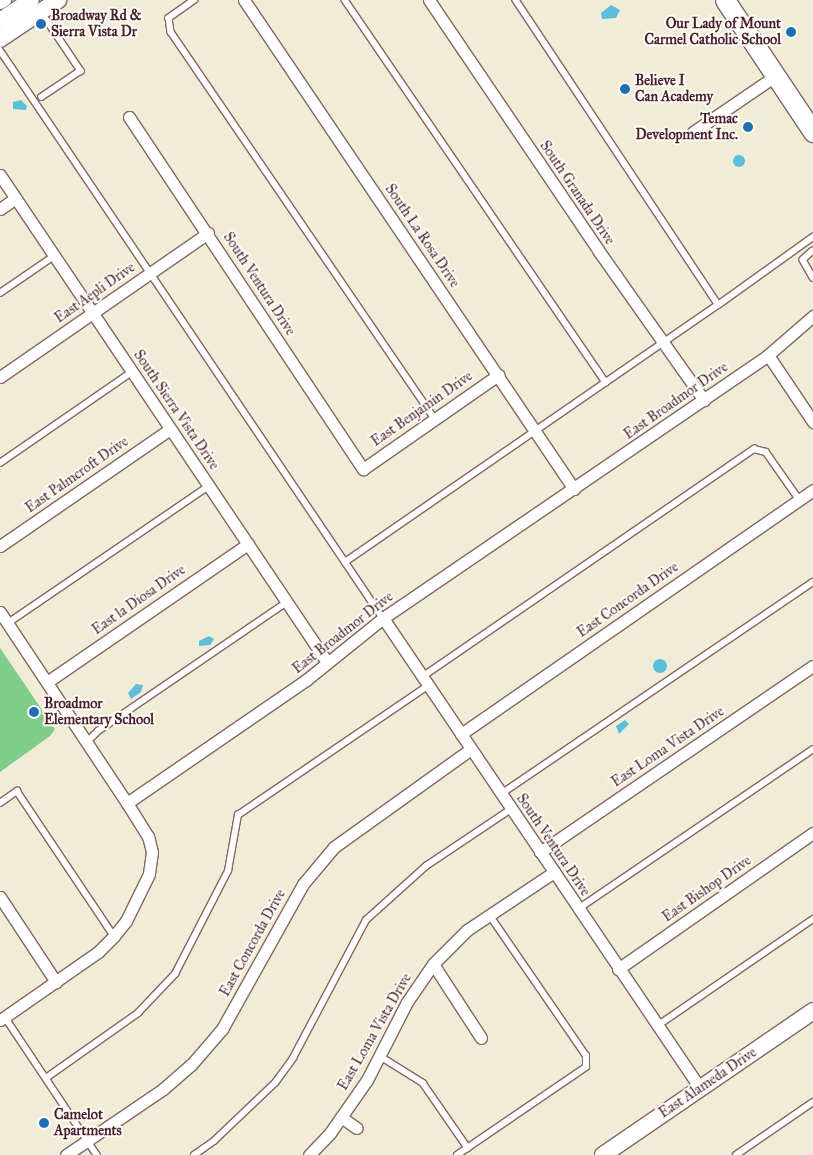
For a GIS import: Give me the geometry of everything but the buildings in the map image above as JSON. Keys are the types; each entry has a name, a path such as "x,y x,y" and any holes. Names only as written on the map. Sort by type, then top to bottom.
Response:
{"main road":[{"path":"725,0 813,132"}],"street":[{"path":"0,3 5,0"},
{"path":"0,21 36,6 58,0"},
{"name":"South La Rosa Drive","path":"244,0 574,489"},
{"name":"South Granada Drive","path":"429,0 598,250 665,342 704,400"},
{"path":"0,39 36,6"},
{"path":"693,132 775,76"},
{"name":"South Ventura Drive","path":"130,117 363,468"},
{"name":"South Sierra Vista Drive","path":"0,174 327,662"},
{"path":"0,209 16,198"},
{"name":"East Aepli Drive","path":"0,377 208,233"},
{"name":"East Broadmor Drive","path":"127,803 306,680 382,618 574,489 768,355 813,316"},
{"path":"768,355 813,422"},
{"name":"East Benjamin Drive","path":"363,468 498,375"},
{"name":"East Palmcroft Drive","path":"0,546 170,429"},
{"name":"East Concorda Drive","path":"461,734 813,490"},
{"name":"East la Diosa Drive","path":"47,682 248,544"},
{"path":"0,612 148,836 152,852 149,874 126,921 114,936 56,982 3,1018"},
{"name":"South Ventura Drive","path":"382,618 700,1088"},
{"name":"East Loma Vista Drive","path":"540,852 813,666"},
{"name":"East Concorda Drive","path":"66,1155 163,1089 191,1066 222,1029 303,884 334,847 470,749"},
{"name":"East Bishop Drive","path":"618,969 813,833"},
{"name":"East Loma Vista Drive","path":"309,1155 341,1117 380,1056 407,1002 433,964 467,930 554,872"},
{"path":"0,897 56,982"},
{"path":"433,964 481,1038"},
{"name":"East Alameda Drive","path":"603,1155 813,1011"},
{"path":"341,1117 357,1128"}],"lane":[{"path":"195,0 170,18 171,32 435,419"},
{"path":"345,0 606,382"},
{"path":"515,0 718,305"},
{"path":"36,6 81,70 42,97"},
{"path":"0,50 382,618"},
{"path":"345,562 536,432 813,237"},
{"path":"813,251 803,260 813,277"},
{"path":"0,292 54,256"},
{"path":"0,463 132,372"},
{"path":"46,1078 138,1013 175,974 228,871 238,815 754,449 766,452 799,499"},
{"path":"8,623 209,486"},
{"path":"501,794 813,582"},
{"path":"87,742 98,731 287,602"},
{"path":"578,910 813,749"},
{"path":"0,803 17,791 114,936"},
{"path":"194,1155 214,1141 275,1083 293,1058 366,920 426,866 511,809"},
{"path":"458,1155 586,1067 586,1056 490,915"},
{"path":"657,1026 813,919"},
{"path":"3,1018 46,1078 96,1155"},
{"path":"380,1056 423,1083 468,1148"},
{"path":"736,1155 813,1102"}],"green space":[{"path":"0,648 55,729 50,736 0,772"}],"water":[{"path":"611,5 620,10 616,18 602,19 601,13"},
{"path":"21,100 27,106 26,110 13,109 13,102"},
{"path":"737,155 741,155 745,161 741,167 737,167 733,163 733,159"},
{"path":"209,636 214,639 210,645 199,646 199,641"},
{"path":"657,659 663,659 667,666 663,673 657,673 653,669 653,663"},
{"path":"136,684 143,685 141,692 131,699 128,693"},
{"path":"625,720 629,724 619,734 616,726"}],"place":[{"name":"Broadway Rd & Sierra Vista Dr","path":"41,24"},
{"name":"Our Lady of Mount Carmel Catholic School","path":"791,32"},
{"name":"Believe I Can Academy","path":"625,89"},
{"name":"Temac Development Inc.","path":"748,127"},
{"name":"Broadmor Elementary School","path":"34,712"},
{"name":"Camelot Apartments","path":"44,1123"}]}
